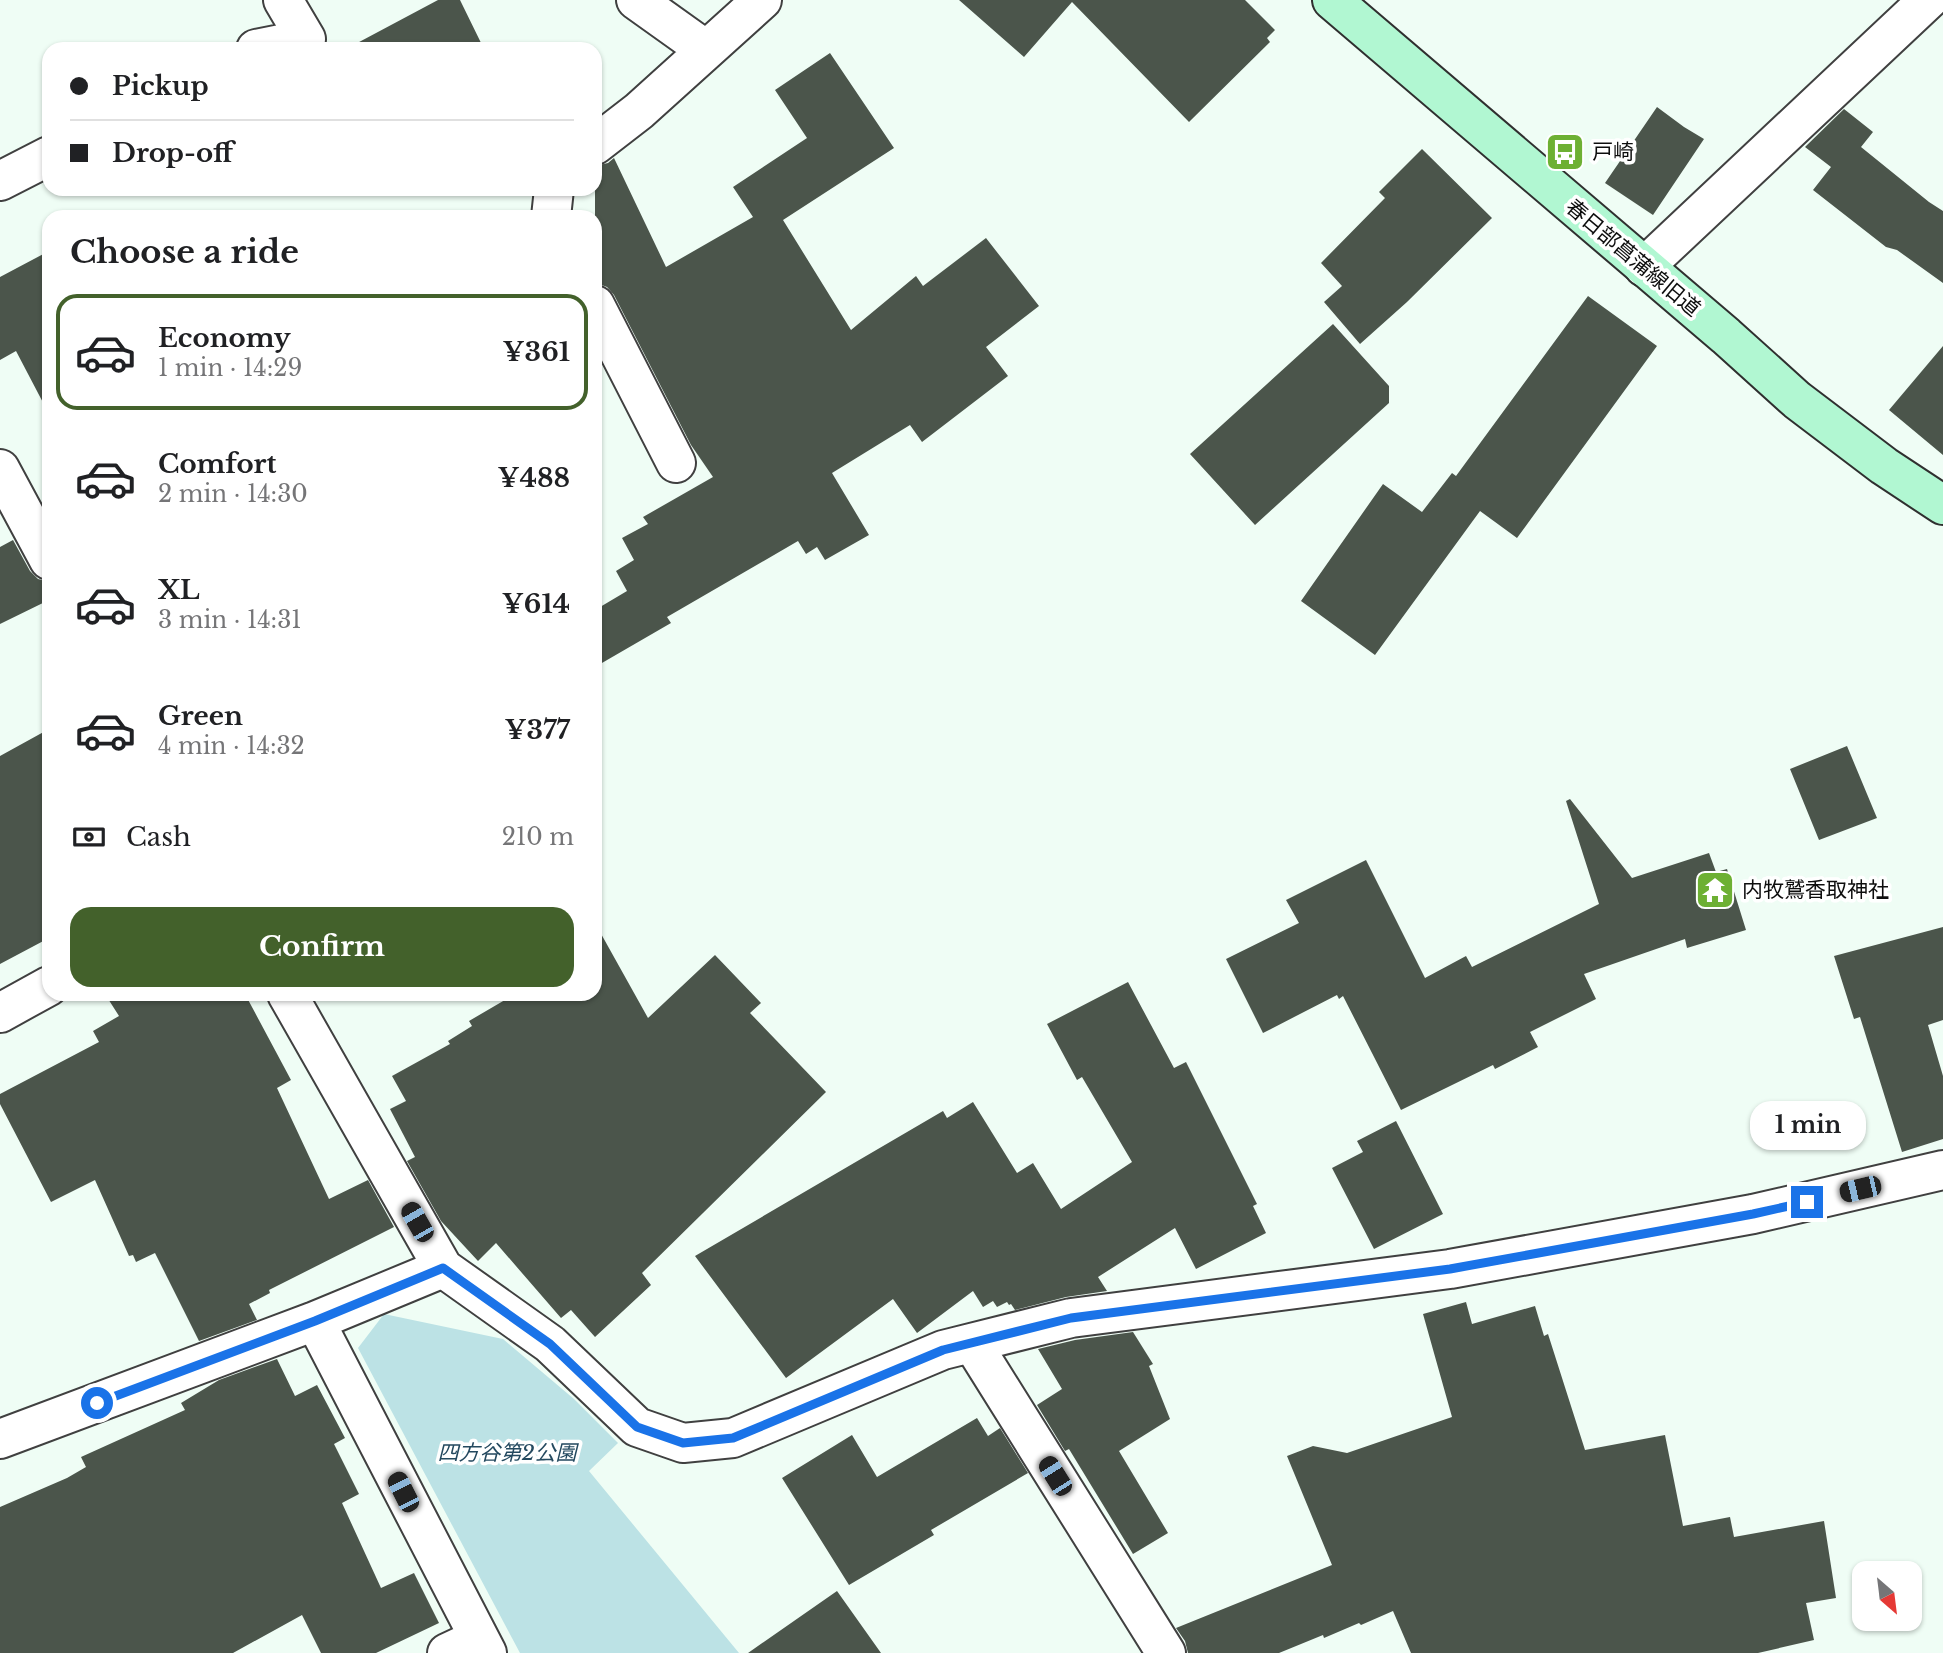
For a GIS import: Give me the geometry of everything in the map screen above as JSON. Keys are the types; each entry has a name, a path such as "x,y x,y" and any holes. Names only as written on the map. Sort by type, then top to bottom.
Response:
{"street":[{"path":"283,0 306,39 291,42"},
{"path":"636,0 706,50"},
{"path":"602,140 639,111 761,0"},
{"name":"春日部菖蒲線旧道","path":"1332,0 1726,336 1797,400 1884,466 1943,505"},
{"path":"1644,268 1928,0"},
{"path":"0,181 42,160"},
{"path":"602,319 676,463"},
{"path":"2,479 42,548"},
{"path":"0,1013 42,990"},
{"path":"291,1001 443,1268 550,1344 637,1427 683,1443 733,1438 943,1350 1071,1318 1464,1267 1753,1214 1943,1170"},
{"path":"0,1439 315,1321 443,1268"},
{"path":"315,1321 471,1648"},
{"path":"972,1343 1166,1653"}],"green space":[{"name":"四方谷第2公園","path":"384,1314 503,1339 574,1399 618,1443 589,1471 739,1653 520,1653 358,1348"}],"building":[{"path":"438,0 460,0 481,42 359,42"},
{"path":"959,0 1245,0 1275,30 1267,38 1270,42 1189,122 1072,2 1024,57"},
{"path":"830,53 894,148 783,220 851,330 916,276 923,286 986,238 1039,306 986,347 1008,376 922,442 910,425 832,473 869,535 825,560 817,547 806,554 798,541 667,617 671,623 602,663 602,606 627,591 616,571 634,560 622,538 648,524 643,517 713,477 691,445 614,295 602,285 602,210 595,210 595,196 602,196 602,164 614,158 666,267 753,217 733,187 807,138 775,90"},
{"path":"1657,107 1704,139 1653,215 1605,183"},
{"path":"1844,109 1873,132 1861,147 1943,211 1943,283 1897,250 1886,247 1813,190 1831,167 1805,147"},
{"path":"1422,149 1492,218 1360,344 1324,302 1342,286 1321,263 1385,198 1379,192"},
{"path":"42,255 42,401 16,351 0,360 0,277"},
{"path":"1588,296 1657,346 1517,538 1480,511 1375,655 1301,601 1383,484 1422,512 1452,473 1456,476"},
{"path":"1333,324 1389,386 1389,403 1255,525 1190,454"},
{"path":"1943,346 1943,455 1889,410"},
{"path":"13,540 30,571 42,580 42,603 0,624 0,547"},
{"path":"42,733 42,942 0,964 0,756"},
{"path":"1847,746 1877,818 1819,840 1790,769"},
{"path":"1570,799 1632,878 1709,853 1716,872 1727,869 1746,930 1687,948 1685,939 1584,974 1596,999 1530,1032 1538,1047 1495,1069 1493,1065 1401,1110 1343,996 1339,999 1337,995 1263,1033 1226,959 1299,923 1286,900 1366,860 1425,978 1466,956 1472,967 1599,904 1566,801"},
{"path":"1943,927 1943,1020 1928,1025 1943,1076 1943,1139 1902,1152 1860,1017 1854,1019 1834,956"},
{"path":"602,936 648,1018 715,955 761,1003 750,1013 826,1092 642,1273 651,1285 595,1337 571,1310 561,1318 496,1243 478,1261 441,1221 407,1161 415,1157 390,1109 406,1101 392,1076 450,1044 448,1041 472,1026 469,1021 503,1001 602,1001"},
{"path":"1128,982 1174,1068 1186,1062 1257,1204 1253,1206 1266,1233 1196,1269 1175,1228 1098,1277 1107,1291 1066,1297 1015,1310 1007,1302 997,1307 993,1301 983,1307 973,1291 917,1333 893,1299 786,1378 695,1256 943,1111 947,1118 973,1102 1017,1173 1033,1163 1061,1209 1132,1162 1082,1077 1077,1080 1047,1024"},
{"path":"109,1001 249,1001 291,1080 277,1088 329,1199 368,1180 394,1227 269,1290 270,1293 249,1304 257,1320 199,1341 155,1253 136,1262 133,1255 129,1256 95,1180 51,1202 0,1104 0,1094 99,1042 93,1031 119,1016"},
{"path":"1396,1121 1443,1214 1374,1249 1332,1168 1363,1152 1357,1141"},
{"path":"1466,1302 1472,1324 1535,1306 1544,1336 1548,1334 1585,1450 1665,1435 1683,1526 1730,1517 1734,1537 1824,1521 1836,1598 1806,1603 1814,1640 1758,1653 1411,1653 1393,1611 1279,1653 1188,1653 1185,1641 1176,1628 1332,1565 1287,1456 1313,1446 1347,1453 1452,1417 1423,1314"},
{"path":"1133,1332 1153,1364 1149,1366 1170,1419 1119,1451 1168,1533 1133,1554 1069,1449 1065,1451 1037,1405 1062,1389 1038,1349 1075,1340"},
{"path":"277,1359 295,1396 317,1385 345,1438 334,1444 359,1494 342,1503 381,1588 414,1573 439,1623 376,1653 321,1653 302,1615 233,1653 0,1653 0,1507 86,1467 81,1457 185,1410 181,1403 219,1380"},
{"path":"977,1418 988,1436 1000,1428 1028,1473 931,1530 934,1535 849,1585 782,1478 852,1435 877,1477"},
{"path":"837,1591 881,1653 748,1653"}],"place":[{"name":"戸崎","path":"1565,152"},
{"name":"内牧鷲香取神社","path":"1715,890"}],"route":[{"path":"97,1403 315,1321 443,1268 550,1344 637,1427 683,1443 733,1438 943,1350 1071,1318 1450,1269 1807,1202"}]}
